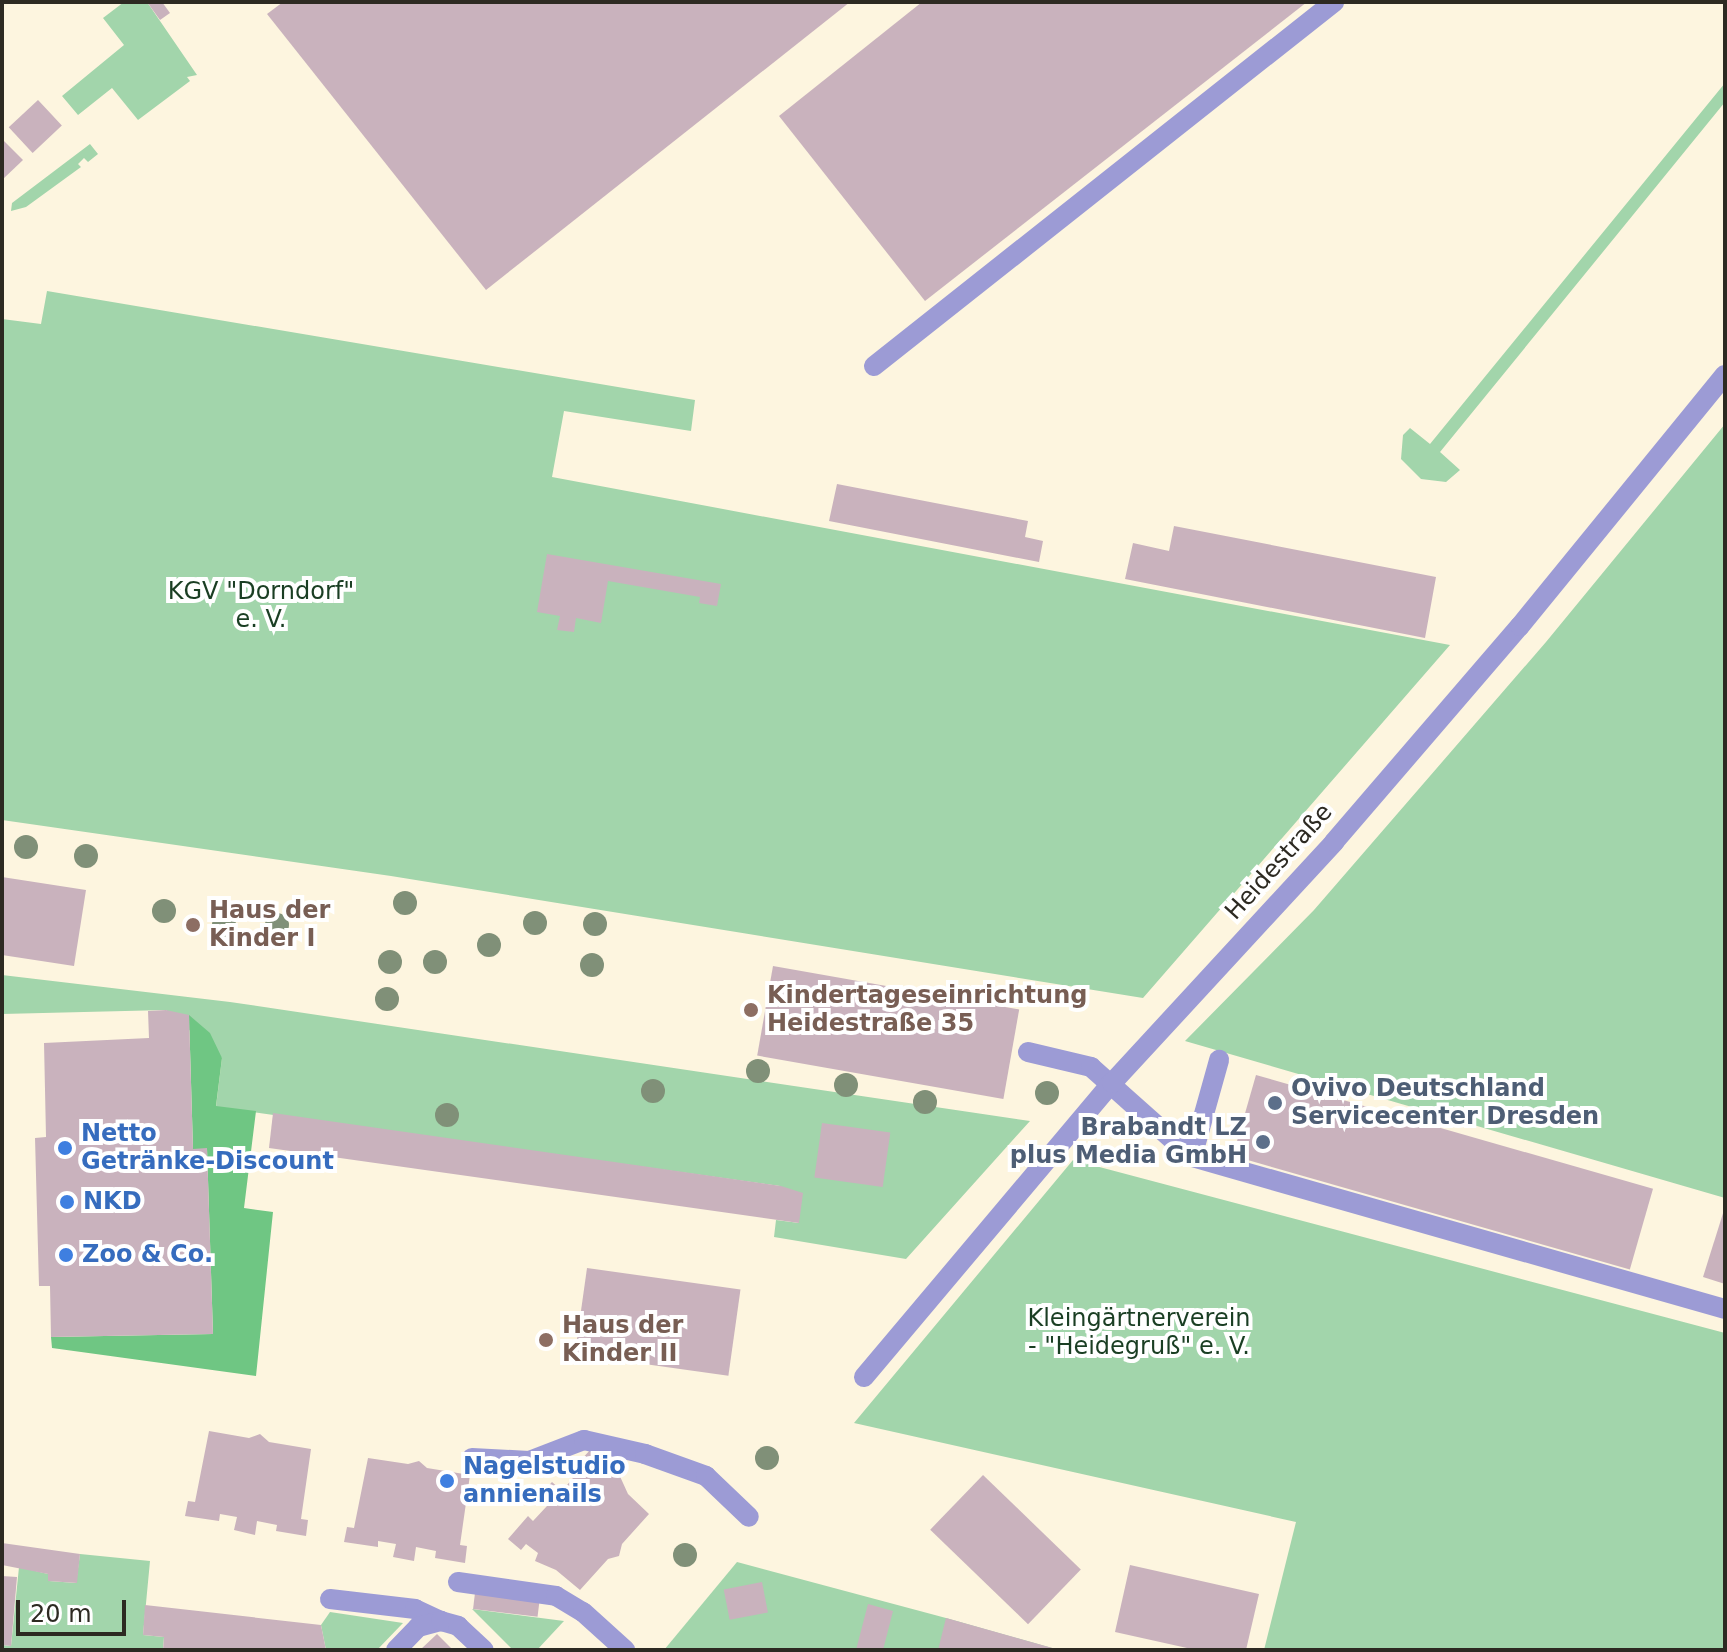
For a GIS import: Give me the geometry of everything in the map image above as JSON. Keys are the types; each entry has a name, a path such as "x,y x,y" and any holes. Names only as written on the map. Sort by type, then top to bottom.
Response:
{"street":[{"path":"874,366 1334,2"},
{"name":"Heidestraße","path":"864,1377 1112,1083 1355,818 1725,375"},
{"path":"1028,1052 1085,1063 1112,1083 1192,1157 1725,1309"},
{"path":"1192,1157 1219,1060"},
{"path":"472,1458 529,1461 584,1440 645,1454 706,1476 749,1517"},
{"path":"458,1582 556,1596 583,1612 625,1650"},
{"path":"330,1599 415,1609 458,1626 484,1650"},
{"path":"396,1650 418,1627 441,1621"}],"green space":[{"path":"124,2 147,2 197,75 187,77 190,81 138,120 112,88 78,115 62,96 124,45 103,18"},
{"path":"1725,83 1725,102 1440,452 1460,470 1446,482 1421,479 1401,459 1403,435 1410,428 1430,444"},
{"path":"90,144 98,154 88,162 84,158 78,164 81,167 26,207 11,211 12,203"},
{"name":"KGV \"Dorndorf\" e. V.","path":"47,291 695,400 691,431 564,411 552,477 1450,645 1143,998 391,876 2,820 2,319 41,324"},
{"path":"1725,424 1725,1198 1185,1041 1314,910 1546,642"},
{"path":"2,975 230,1002 1030,1121 906,1259 774,1237 776,1220 799,1223 780,1186 216,1107 222,1058 166,1010 2,1014"},
{"path":"189,1015 210,1033 222,1058 216,1106 256,1111 244,1208 273,1212 256,1376 52,1348 51,1337 213,1334 207,1149 193,1149"},
{"name":"Kleingärtnerverein - \"Heidegruß\" e. V.","path":"1073,1160 1725,1333 1725,1650 1264,1650 1296,1522 854,1423"},
{"path":"80,1554 150,1561 143,1635 164,1637 163,1650 2,1650 2,1645 11,1646 19,1567 48,1574 49,1581 76,1583"},
{"path":"737,1562 946,1618 1059,1650 664,1650"},
{"path":"472,1609 564,1621 537,1650 513,1650"},
{"path":"330,1612 403,1623 377,1650 326,1650 321,1625"}],"building":[{"path":"147,2 162,2 170,13 160,20"},
{"path":"283,2 850,2 486,290 267,14"},
{"path":"922,2 1307,2 925,301 779,116"},
{"path":"38,100 62,126 33,153 9,127"},
{"path":"2,139 23,160 2,180"},
{"path":"837,484 1028,521 1025,537 1043,541 1039,562 829,521"},
{"path":"1174,526 1436,577 1425,638 1125,579 1133,543 1169,551"},
{"path":"547,554 721,584 717,606 699,603 700,597 608,581 601,623 576,618 574,632 557,630 560,616 537,612"},
{"path":"2,877 86,890 74,966 2,955"},
{"path":"773,966 1019,1009 1003,1099 757,1056"},
{"path":"166,1010 189,1015 193,1149 207,1148 213,1334 51,1337 50,1286 39,1286 35,1138 46,1137 44,1043 149,1038 148,1011"},
{"path":"1256,1075 1653,1189 1630,1270 1233,1156"},
{"path":"273,1113 781,1186 803,1193 799,1223 269,1148"},
{"path":"822,1123 890,1133 883,1187 814,1177"},
{"path":"1725,1210 1725,1284 1703,1277"},
{"path":"587,1268 740,1290 728,1376 575,1354"},
{"path":"209,1431 249,1438 260,1434 269,1442 311,1449 301,1519 308,1520 306,1536 276,1531 277,1525 257,1521 255,1535 234,1530 237,1517 220,1514 219,1521 185,1516 188,1501 195,1502"},
{"path":"591,1449 602,1459 598,1465 610,1477 618,1472 628,1494 649,1514 622,1544 619,1556 608,1559 580,1590 556,1570 535,1561 538,1553 526,1544 521,1550 508,1539 528,1516 533,1521 547,1506 538,1497 552,1482 562,1491 573,1478 568,1474"},
{"path":"368,1458 408,1464 419,1461 427,1468 470,1475 460,1545 467,1546 465,1563 435,1558 436,1551 416,1547 414,1561 393,1557 396,1544 378,1541 378,1547 344,1542 347,1527 354,1528"},
{"path":"983,1475 1081,1569 1028,1624 930,1530"},
{"path":"2,1543 80,1554 77,1583 48,1581 48,1574 2,1565"},
{"path":"1130,1565 1259,1594 1246,1650 1196,1650 1115,1632"},
{"path":"2,1576 17,1577 11,1646 2,1645"},
{"path":"762,1582 768,1612 730,1620 724,1589"},
{"path":"475,1593 540,1601 538,1617 473,1609"},
{"path":"868,1604 893,1611 883,1650 856,1650"},
{"path":"145,1605 321,1625 326,1650 163,1650 164,1637 143,1635"},
{"path":"946,1618 1056,1649 1056,1650 938,1650"},
{"path":"437,1634 453,1650 420,1650"}],"place":[{"name":"Haus der Kinder I","path":"193,925"},
{"name":"Kindertageseinrichtung Heidestraße 35","path":"751,1010"},
{"name":"Ovivo Deutschland Servicecenter Dresden","path":"1275,1103"},
{"name":"Brabandt LZ plus Media GmbH","path":"1263,1142"},
{"name":"Netto Getränke-Discount","path":"65,1148"},
{"name":"NKD","path":"67,1202"},
{"name":"Zoo & Co.","path":"66,1255"},
{"name":"Haus der Kinder II","path":"546,1340"},
{"name":"Nagelstudio annienails","path":"447,1481"}]}
